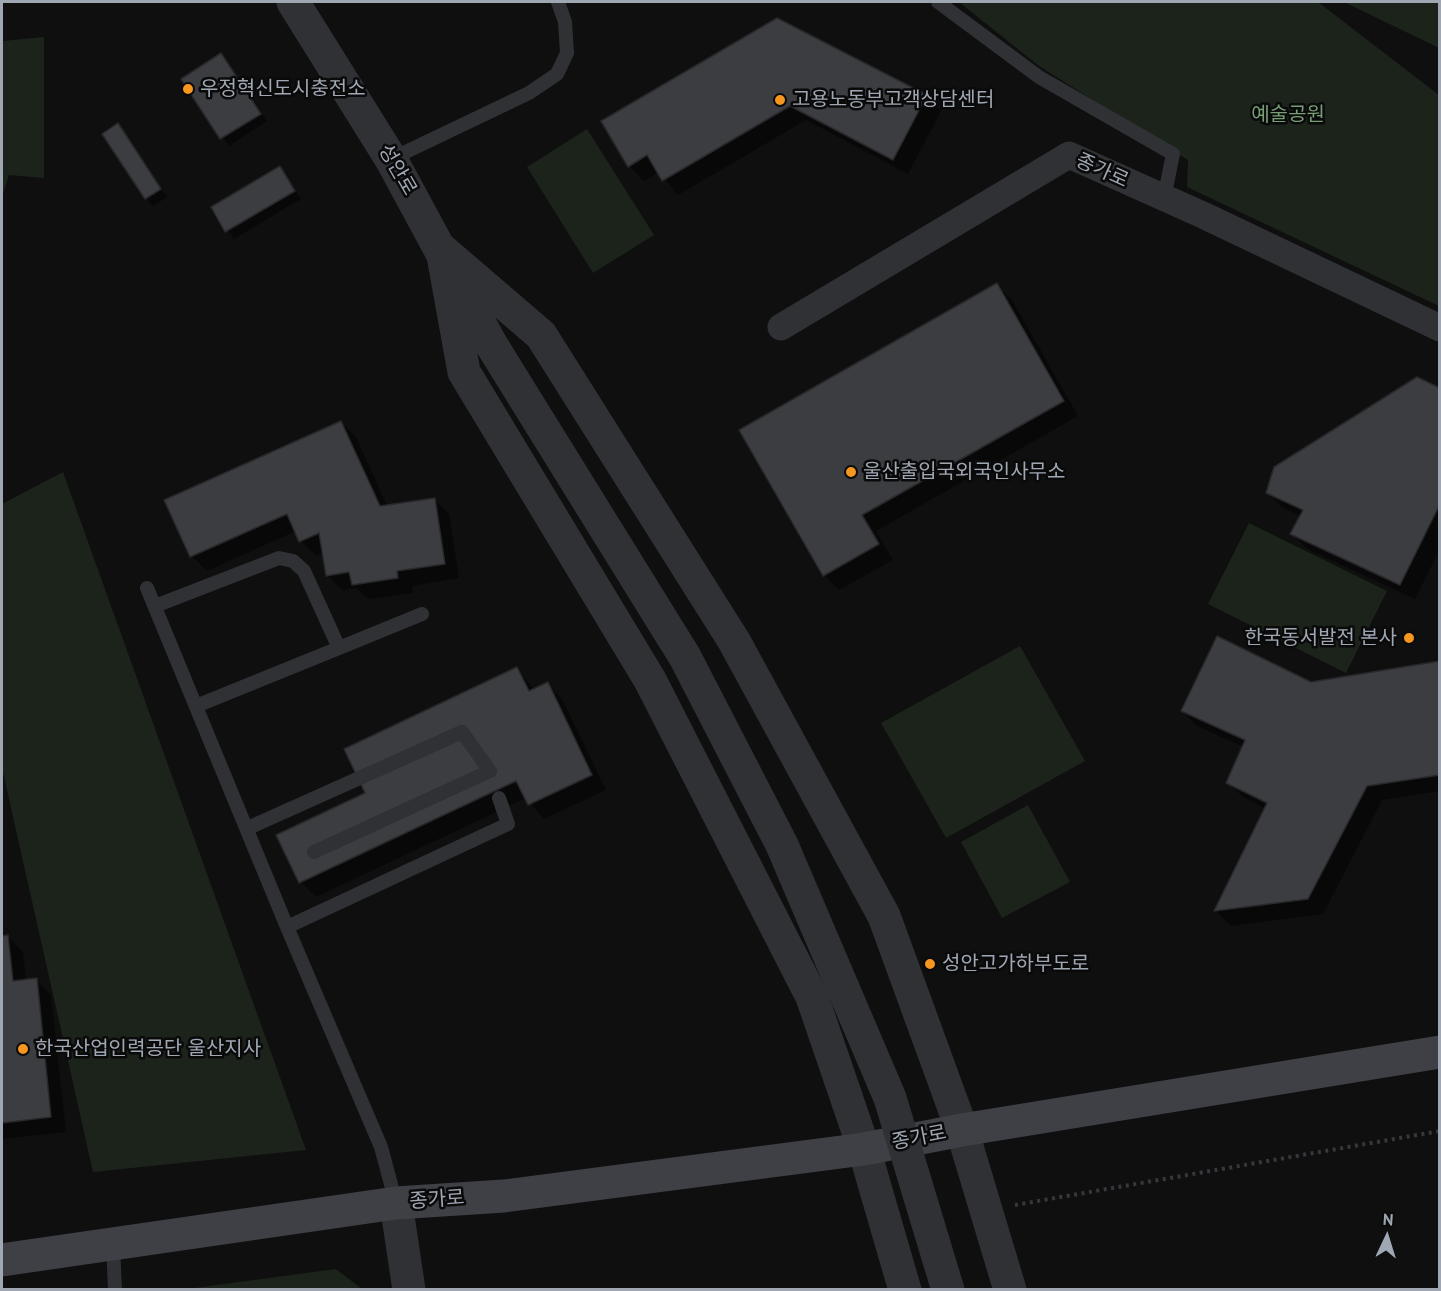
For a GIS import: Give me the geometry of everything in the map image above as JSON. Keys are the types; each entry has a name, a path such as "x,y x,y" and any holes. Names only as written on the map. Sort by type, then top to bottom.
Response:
{"main road":[{"name":"종가로","path":"2,1260 396,1203 504,1196 864,1149 962,1130 1440,1052"}],"street":[{"name":"성안로","path":"293,2 391,159 491,344 685,657 782,845 890,1098 948,1290"},
{"name":"종가로","path":"781,327 1069,155 1440,328"},
{"path":"442,250 541,335 734,640 884,916 962,1130 1010,1290"},
{"path":"442,250 464,372 650,680 812,997 864,1149 905,1290"},
{"name":"종가로","path":"396,1203 408,1290"}],"lane":[{"path":"391,159 529,93 557,74 567,53 565,22 558,2"},
{"path":"938,2 1039,76 1173,154 1164,198"},
{"path":"155,606 279,558 293,561 304,571 339,648"},
{"path":"147,588 381,1147 396,1203"},
{"path":"196,706 422,614"},
{"path":"248,828 462,732 490,771 314,852"},
{"path":"287,927 508,824 499,798"},
{"path":"114,1245 115,1290"}],"path":[{"path":"986,1210 1440,1131"}],"green space":[{"name":"예술공원","path":"959,2 1318,2 1439,95 1439,306 1187,187 1188,160 1039,66"},
{"path":"1344,2 1439,2 1439,48"},
{"path":"44,37 44,178 9,175 2,197 2,41"},
{"path":"587,129 654,235 593,273 527,167"},
{"path":"63,472 306,1150 93,1172 2,768 2,504"},
{"path":"1249,523 1387,591 1346,673 1208,604"},
{"path":"1020,646 1085,761 946,838 881,723"},
{"path":"1028,805 1070,882 1002,918 961,842"},
{"path":"336,1269 362,1289 187,1289"}],"building":[{"name":"고용노동부고객상담센터","path":"777,18 927,95 893,160 790,106 662,181 647,155 628,167 601,121"},
{"path":"221,53 261,114 220,139 181,79"},
{"path":"118,123 161,189 145,199 102,134"},
{"path":"280,166 295,191 225,232 211,207"},
{"name":"울산출입국외국인사무소","path":"997,283 1064,401 862,515 879,544 823,576 739,430"},
{"path":"1417,377 1440,388 1440,504 1400,585 1290,534 1303,510 1266,493 1274,467"},
{"path":"341,421 380,506 435,498 445,564 397,571 398,578 352,585 349,572 326,576 319,533 299,542 287,514 190,557 164,500"},
{"path":"1217,636 1311,682 1440,661 1440,775 1367,786 1308,899 1214,911 1267,803 1226,783 1245,740 1181,711"},
{"path":"517,667 529,691 548,682 592,775 528,805 516,781 299,883 276,835 365,793 344,749"},
{"name":"한국산업인력공단 울산지사","path":"8,935 13,981 37,978 51,1117 2,1123 2,936"}],"place":[{"name":"우정혁신도시충전소","path":"188,89"},
{"name":"고용노동부고객상담센터","path":"780,100"},
{"name":"울산출입국외국인사무소","path":"851,472"},
{"name":"한국동서발전 본사","path":"1409,638"},
{"name":"성안고가하부도로","path":"930,964"},
{"name":"한국산업인력공단 울산지사","path":"23,1049"}]}
